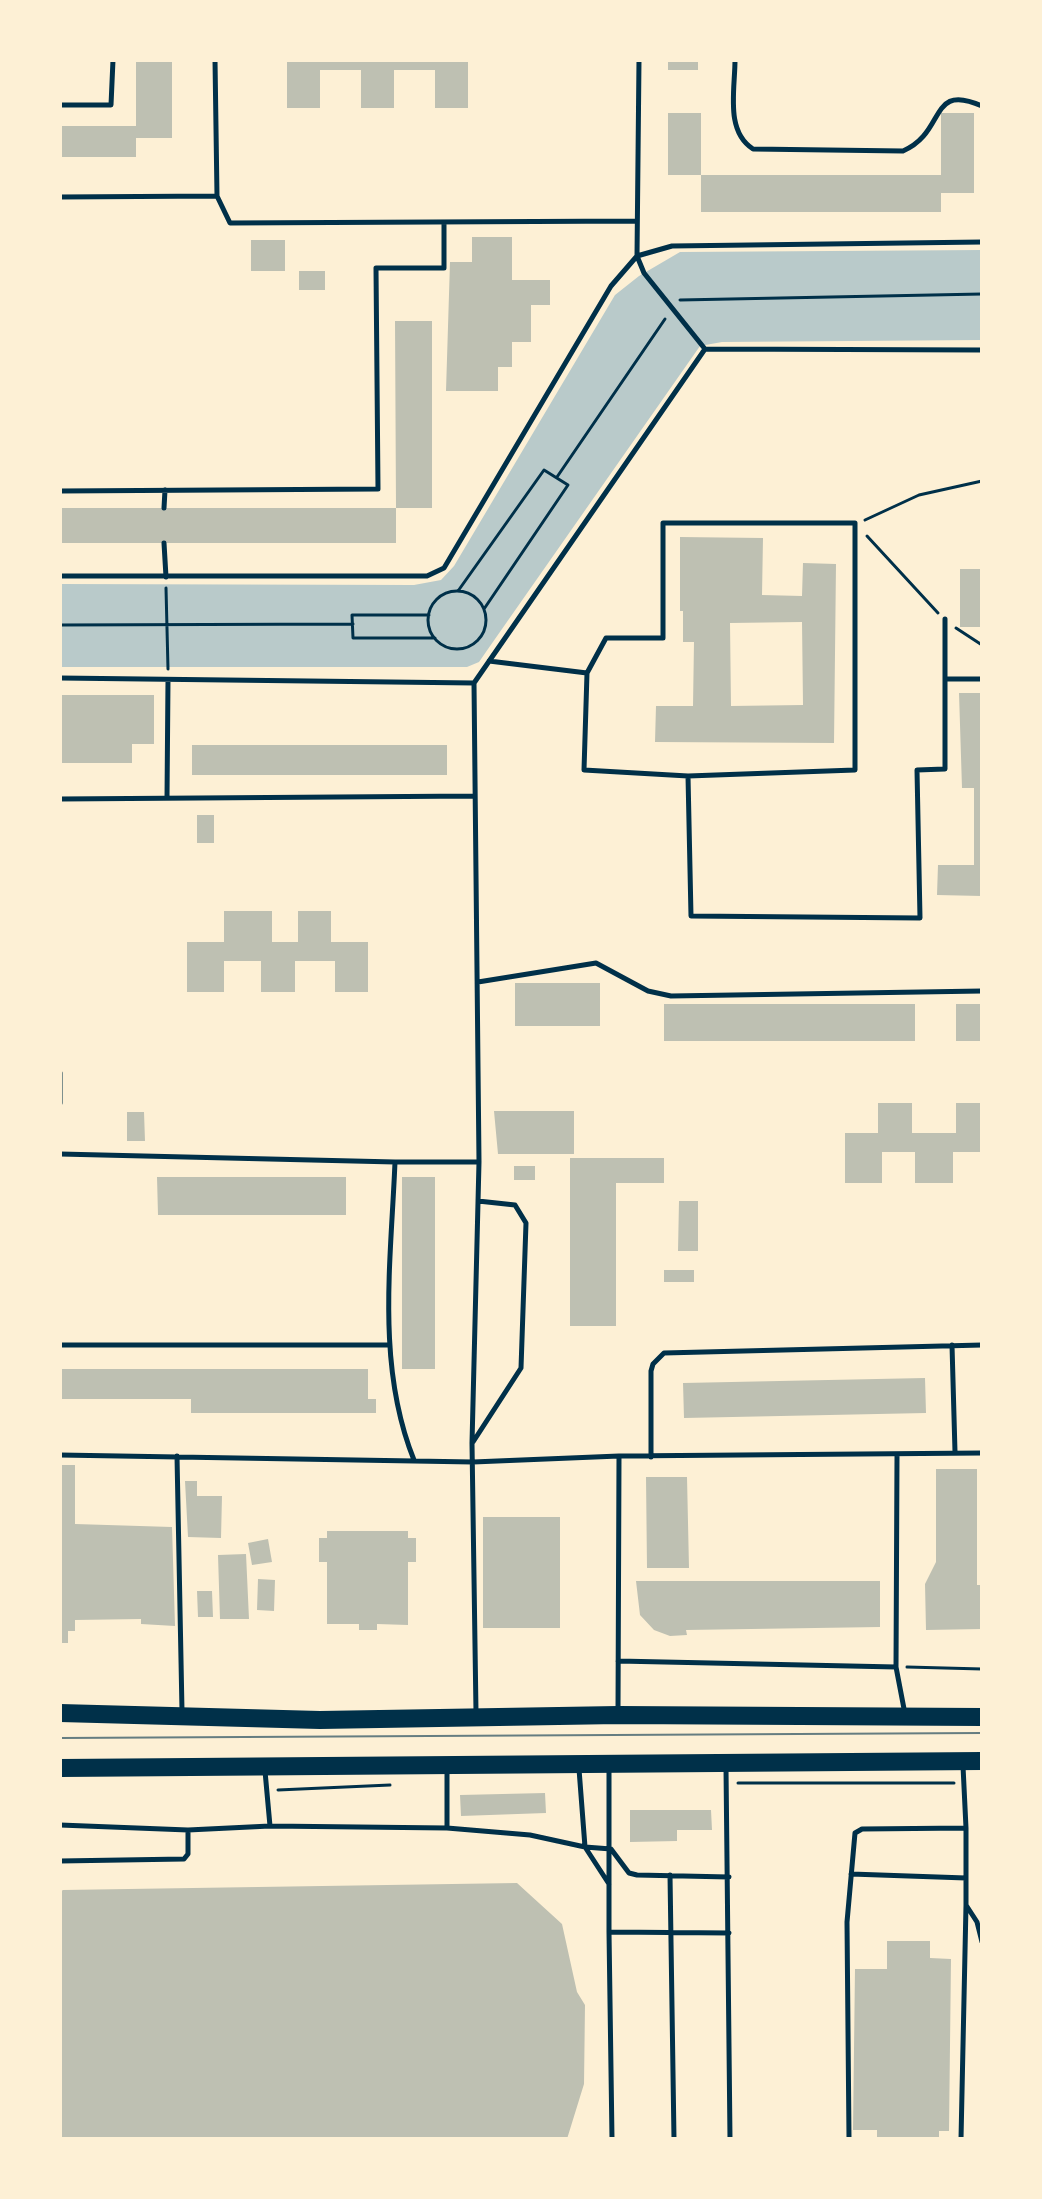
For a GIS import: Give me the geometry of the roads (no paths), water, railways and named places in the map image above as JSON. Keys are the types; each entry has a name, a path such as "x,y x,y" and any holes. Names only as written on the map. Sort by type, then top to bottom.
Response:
{"main road":[{"path":"60,1713 320,1720 618,1715 982,1717"},
{"path":"60,1768 982,1761"}],"lane":[{"path":"60,105 111,105 113,60"},
{"path":"215,60 217,196 230,223 636,221"},
{"path":"639,60 637,256 644,273 671,310 705,349 982,350"},
{"path":"735,60 735,128 740,140 753,149 903,151 920,144 943,104 952,99 965,98 982,106"},
{"path":"60,197 217,196"},
{"path":"60,491 378,489 376,268 444,268 444,222"},
{"path":"60,576 427,576 444,568 611,286 637,256 672,246 982,242"},
{"path":"476,1717 472,1443 479,1162 474,683 705,349"},
{"path":"164,508 165,490"},
{"path":"663,523 855,523 855,770 688,776 584,770 587,673 606,638 663,638 663,523"},
{"path":"164,543 166,577"},
{"path":"688,776 691,916 920,918 917,770 945,769 945,619"},
{"path":"489,661 587,673"},
{"path":"60,678 474,683"},
{"path":"946,679 982,679"},
{"path":"167,798 168,680"},
{"path":"60,799 475,796"},
{"path":"478,982 596,963 648,991 671,996 982,991"},
{"path":"60,1073 60,1103"},
{"path":"60,1154 479,1162"},
{"path":"395,1162 388,1345 405,1437 414,1460"},
{"path":"472,1443 521,1368 526,1223 515,1205 478,1201"},
{"path":"60,1345 388,1345"},
{"path":"952,1345 955,1453"},
{"path":"651,1457 651,1371 653,1364 664,1353 982,1345"},
{"path":"60,1455 473,1462 619,1456 982,1453"},
{"path":"177,1456 182,1715"},
{"path":"618,1715 619,1456"},
{"path":"897,1456 896,1667 906,1717"},
{"path":"618,1661 896,1667"},
{"path":"961,2139 966,1905 962,1761"},
{"path":"726,1763 730,2139"},
{"path":"579,1764 585,1847 609,1884"},
{"path":"609,1764 612,2139"},
{"path":"447,1765 447,1828"},
{"path":"265,1766 270,1826"},
{"path":"60,1825 188,1830 270,1826 447,1828 530,1835 585,1847 611,1849 629,1873 729,1877"},
{"path":"849,2139 847,1922 854,1836 859,1829 966,1828"},
{"path":"60,1861 184,1859 189,1851 188,1830"},
{"path":"851,1874 966,1878"},
{"path":"670,1875 674,2139"},
{"path":"966,1905 977,1922 982,1942"},
{"path":"609,1932 730,1933"}],"tram line":[{"path":"60,1738 982,1733"}]}
